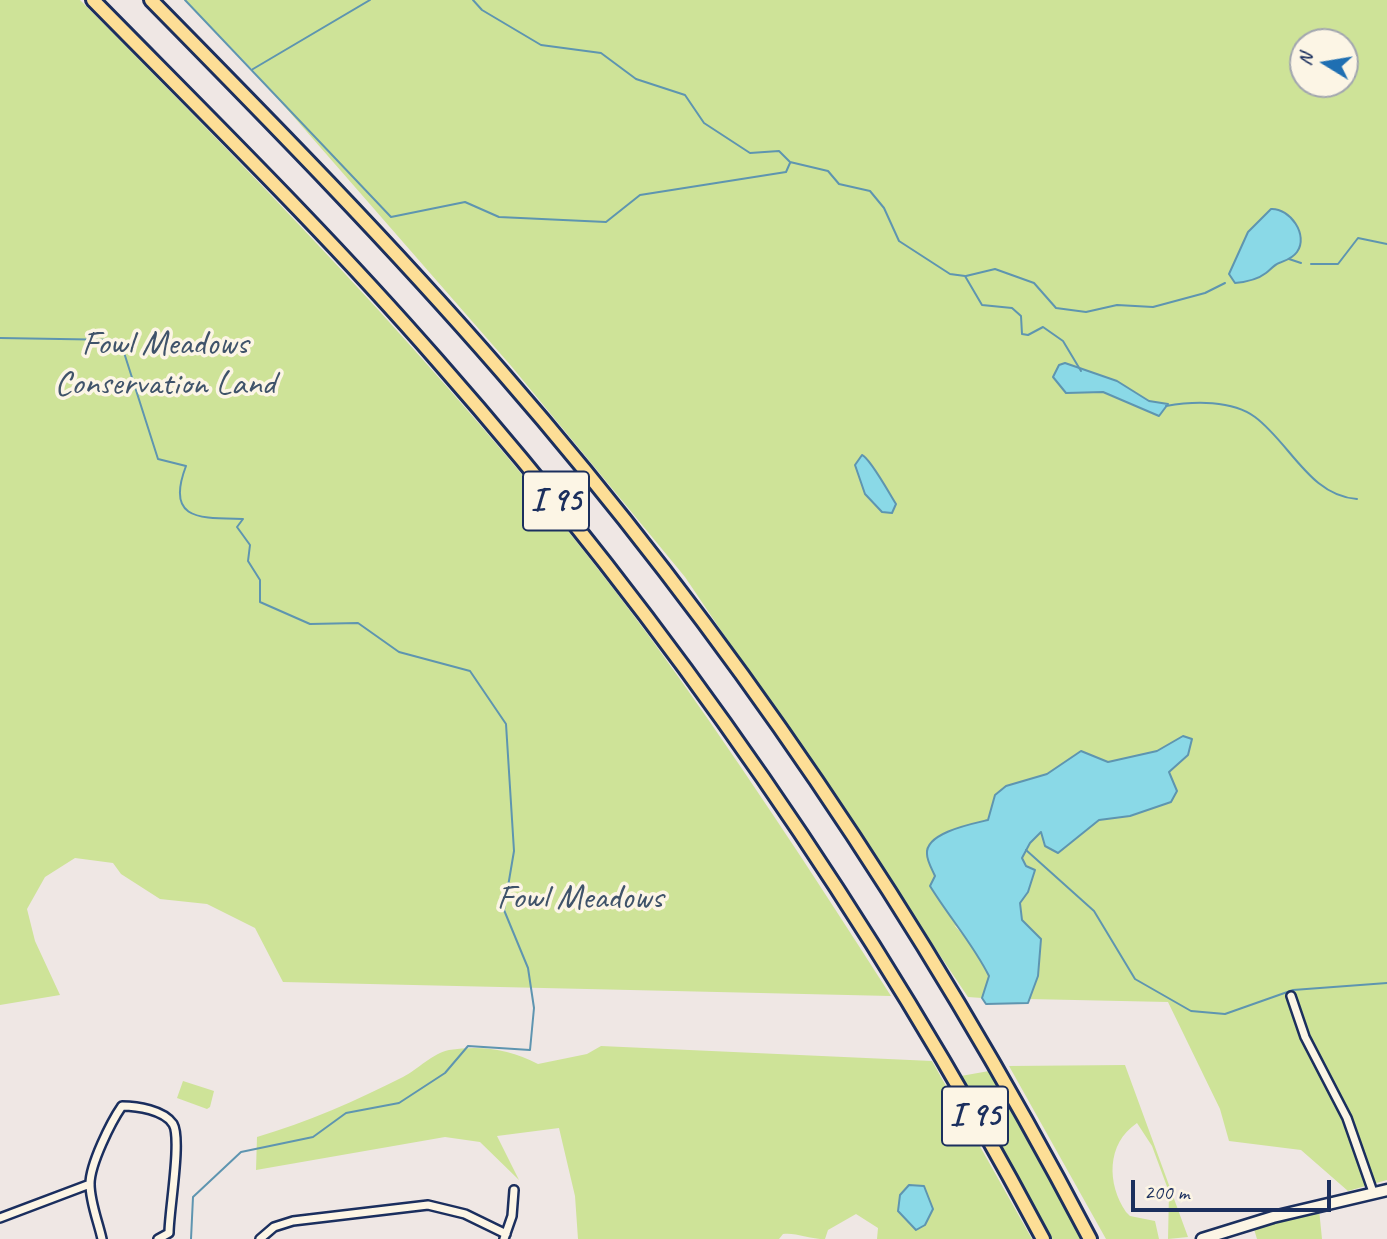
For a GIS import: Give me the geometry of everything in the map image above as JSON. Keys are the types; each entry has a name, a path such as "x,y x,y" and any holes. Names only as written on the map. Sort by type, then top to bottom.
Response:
{"highway":[{"name":"I 95","path":"93,0 300,211 402,320 524,463 626,590 730,730 849,907 947,1067 1043,1239"},
{"name":"I 95","path":"151,0 444,305 582,467 675,586 807,769 911,927 1007,1088 1090,1239"}],"main road":[{"path":"1202,1239 1248,1224 1387,1190"}],"street":[{"path":"1292,996 1305,1037 1347,1118 1373,1192"},
{"path":"102,1239 90,1184 111,1125 122,1106 167,1117 177,1132 169,1233 158,1239"},
{"path":"0,1219 90,1184"},
{"path":"261,1239 274,1227 293,1221 428,1205 457,1211 505,1236 512,1216 514,1190"}],"green space":[{"path":"0,0 80,0 230,152 447,387 517,468 649,636 773,814 891,996 283,982 255,928 207,904 160,899 121,874 113,863 75,858 45,877 27,909 35,941 60,995 0,1005"},
{"path":"185,0 1387,0 1387,1180 1348,1191 1301,1150 1229,1141 1220,1109 1168,1002 1028,999 1038,975 954,925 975,948 989,976 982,998 968,997 685,577 512,367 252,69"},
{"path":"601,1046 932,1061 1032,1239 877,1239 878,1228 856,1214 828,1230 825,1239 783,1234 779,1239 578,1239 575,1196 559,1128 497,1136 519,1180 480,1142 445,1137 256,1170 257,1137 312,1118 368,1094 403,1077 443,1052 472,1048 495,1050 538,1064 587,1054"},
{"path":"1125,1065 1188,1237 1168,1239 1169,1192 1152,1146 1137,1123 1127,1132 1115,1153 1115,1189 1130,1216 1155,1221 1159,1239 1106,1239 1009,1066"},
{"path":"989,1071 1081,1239 1051,1239 961,1076"},
{"path":"183,1081 214,1091 210,1107 207,1109 177,1098"},
{"path":"1319,1209 1322,1239 1257,1239 1254,1229"}],"water":[{"path":"1271,209 1285,213 1296,224 1301,238 1297,252 1259,277 1235,283 1229,274 1248,232"},
{"path":"1065,363 1117,381 1149,401 1168,404 1159,416 1103,392 1066,393 1053,377 1059,365"},
{"path":"862,455 896,504 892,513 882,512 865,494 855,465"},
{"path":"1183,736 1192,739 1188,755 1169,772 1177,791 1171,802 1130,816 1099,820 1058,853 1045,846 1041,832 1030,843 1022,858 1026,866 1035,870 1028,892 1020,903 1022,920 1041,939 1038,976 1028,1003 986,1004 982,998 989,976 930,886 935,876 927,854 933,840 950,831 988,820 995,795 1006,786 1047,774 1081,751 1108,762 1157,751"},
{"path":"909,1185 924,1186 933,1209 925,1225 916,1230 898,1211 900,1195"}],"waterway":[{"path":"185,0 391,217 465,202 499,217 606,222 640,195 786,172 790,163"},
{"path":"253,69 370,0"},
{"path":"473,0 482,10 541,45 601,53 636,79 685,95 704,123 750,153 779,151 790,162 828,171 839,184 870,191 884,208 899,241 950,274 965,276 982,305 1012,308 1021,316 1022,334 1028,335 1043,327 1063,341 1081,371"},
{"path":"1311,264 1338,264 1358,238 1387,244"},
{"path":"1289,259 1301,263"},
{"path":"966,276 995,269 1034,283 1056,308 1086,312 1117,305 1153,307 1205,293 1225,283"},
{"path":"0,338 120,340 158,459 186,466 180,497 183,507 190,513 201,516 243,519 237,527 250,545 248,561 260,580 260,602 310,624 358,623 399,652 470,671 506,724 514,851 504,910 528,968 534,1008 530,1050 468,1046 445,1073 399,1103 346,1113 313,1137 241,1152 193,1197 191,1239"},
{"path":"1166,406 1212,403 1246,411 1268,428 1313,479 1341,496 1357,499"},
{"path":"1026,850 1094,911 1135,979 1191,1011 1225,1014 1293,990 1387,983"}],"park label":[{"name":"Fowl Meadows Conservation Land","path":"165,365"},
{"name":"Fowl Meadows","path":"580,899"}]}
